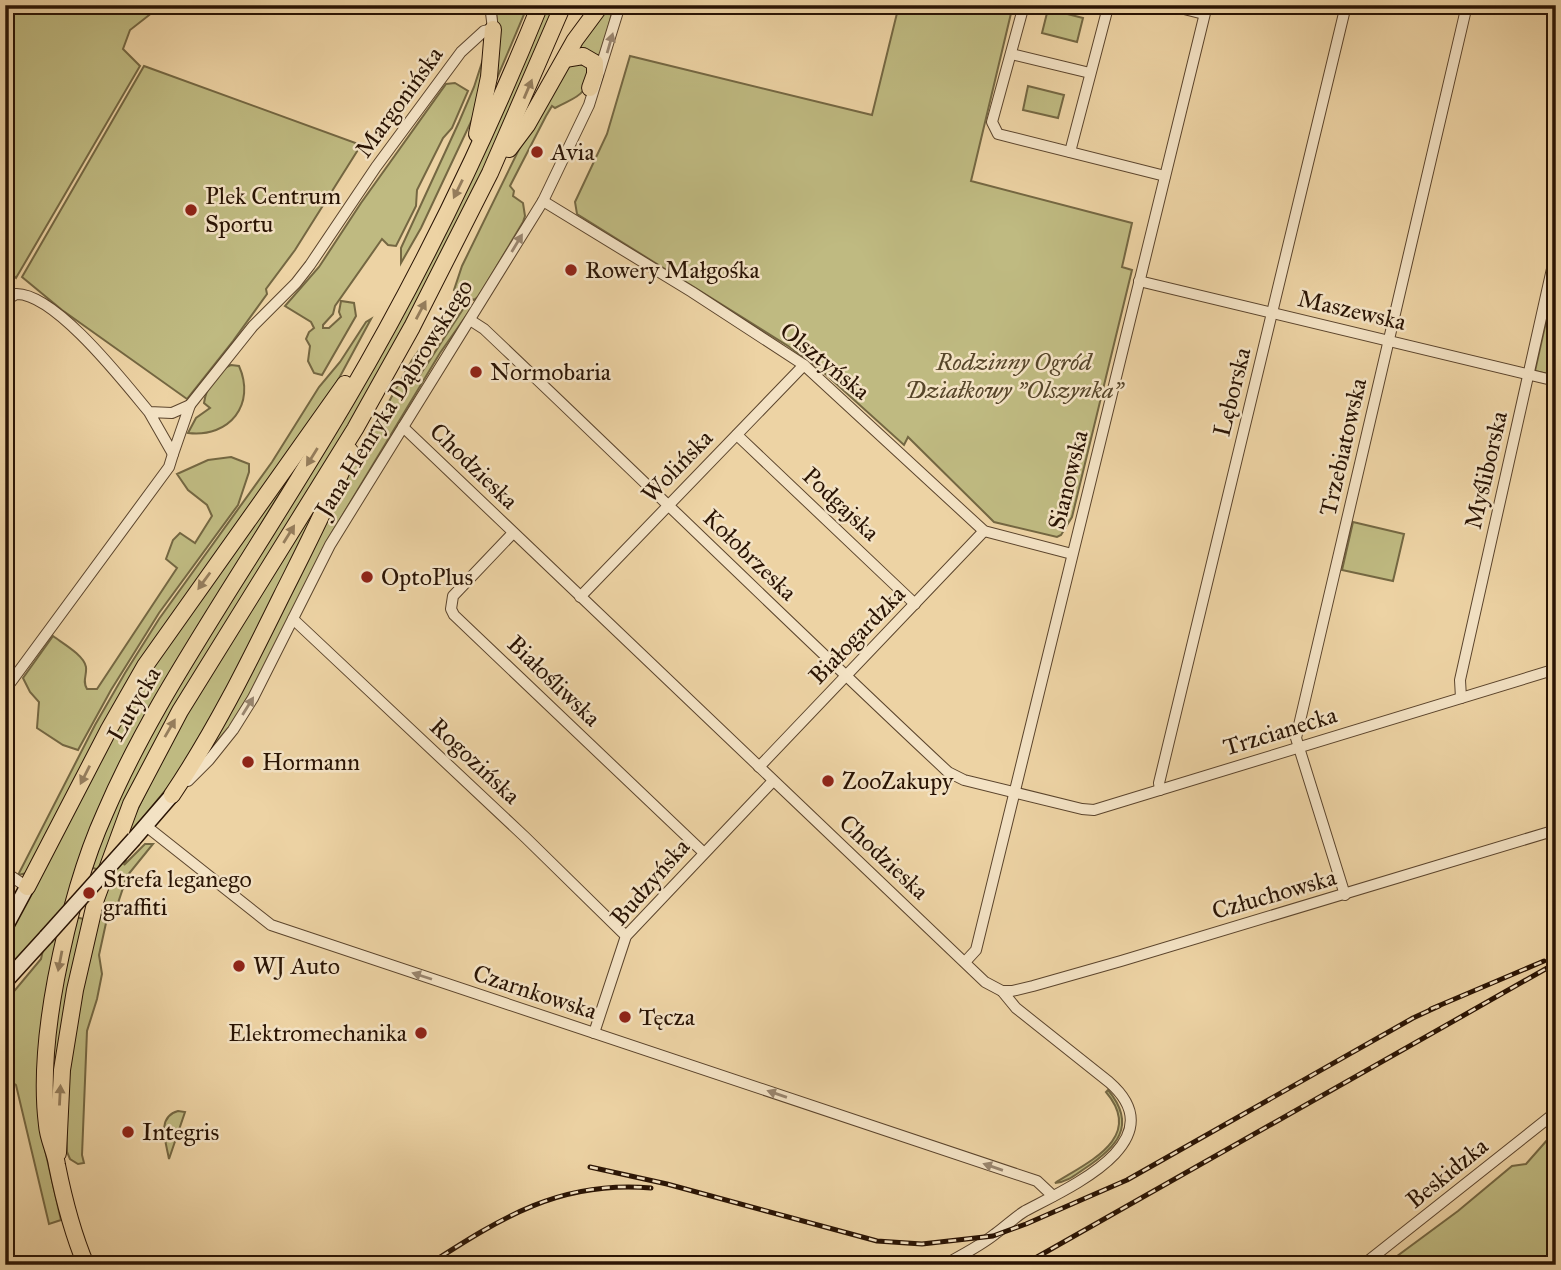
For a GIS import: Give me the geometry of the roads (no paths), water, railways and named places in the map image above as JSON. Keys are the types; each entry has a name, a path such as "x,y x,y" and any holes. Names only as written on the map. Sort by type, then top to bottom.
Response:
{"main road":[{"name":"Jana Henryka Dąbrowskiego","path":"395,313 471,163 540,5"},
{"name":"Jana Henryka Dąbrowskiego","path":"364,412 417,318 490,173 563,5"},
{"path":"490,173 527,125 575,40 601,5"},
{"path":"471,163 489,78 493,29"},
{"path":"565,59 583,56 595,64 590,88"},
{"path":"5,928 145,666 395,313"},
{"name":"Lutycka","path":"86,1265 68,1215 47,1130 45,1101 50,1013 69,918 87,860 130,757 156,709 320,445 395,313"},
{"path":"5,982 146,826 172,795 210,738 341,473 364,412"},
{"name":"Lutycka","path":"57,1163 62,1070 72,1002 96,899 124,821 153,757 364,412"}],"street":[{"path":"490,5 493,29"},
{"name":"Jana Henryka Dąbrowskiego","path":"172,795 209,760 233,730 261,683 330,545 543,201 589,105 620,5"},
{"path":"1024,5 992,122 998,134 1165,176"},
{"path":"1168,5 1205,9"},
{"name":"Lęborska","path":"1160,790 1159,783 1346,5"},
{"name":"Trzebiatowska","path":"1345,895 1296,738 1467,5"},
{"name":"Sianowska","path":"965,962 976,950 1016,792 1205,9"},
{"path":"1070,152 1107,11"},
{"name":"Margonińska","path":"5,690 169,467 190,405 253,326 296,283 376,167 461,52 484,31 493,29"},
{"path":"1011,54 1090,73"},
{"name":"Olsztyńska","path":"543,201 692,292 804,365 984,531 1072,554"},
{"name":"Myśliborska","path":"1461,698 1460,680 1528,374 1553,281 1556,251"},
{"name":"Maszewska","path":"1139,281 1556,381"},
{"path":"5,301 16,294 27,295 62,317 149,412 173,454"},
{"name":"Kołobrzeska","path":"470,320 484,329 846,677 954,776 1016,792"},
{"name":"Wolińska","path":"580,597 804,365"},
{"path":"149,412 172,413 190,405"},
{"name":"Chodzieska","path":"403,427 985,982 1002,991 1016,1008 1115,1088 1125,1101 1129,1114 1128,1136 1115,1156 944,1265"},
{"name":"Podgajska","path":"737,435 915,604"},
{"name":"Białogardzka","path":"760,767 984,531"},
{"name":"Białośliwska","path":"513,533 453,596 451,609 703,852"},
{"name":"Rogozińska","path":"293,619 626,936"},
{"name":"Trzcianecka","path":"1016,792 1094,810 1556,669"},
{"name":"Budzyńska","path":"594,1033 626,936 773,781"},
{"name":"Czarnkowska","path":"146,826 271,925 1037,1181 1053,1196"},
{"name":"Człuchowska","path":"1002,991 1033,986 1556,830"},
{"path":"5,872 27,887"},
{"name":"Beskidzka","path":"1363,1265 1556,1112"}],"railway":[{"path":"1431,1009 1544,961"},
{"path":"1023,1265 1556,963"},
{"path":"590,1167 667,1184 877,1241 922,1244 993,1236 1127,1180 1413,1018 1439,1006"},
{"path":"428,1265 507,1218 560,1196 618,1187 651,1188"}],"place":[{"name":"Avia","path":"537,152"},
{"name":"Plek Centrum Sportu","path":"191,210"},
{"name":"Rowery Małgośka","path":"571,270"},
{"name":"Normobaria","path":"476,372"},
{"name":"OptoPlus","path":"367,577"},
{"name":"Hormann","path":"248,762"},
{"name":"ZooZakupy","path":"828,781"},
{"name":"Strefa leganego graffiti","path":"89,893"},
{"name":"WJ Auto","path":"239,966"},
{"name":"Tęcza","path":"625,1017"},
{"name":"Elektromechanika","path":"421,1033"},
{"name":"Integris","path":"128,1132"}],"park label":[{"name":"Rodzinny Ogród Działkowy \"Olszynka\"","path":"1014,376"}]}
